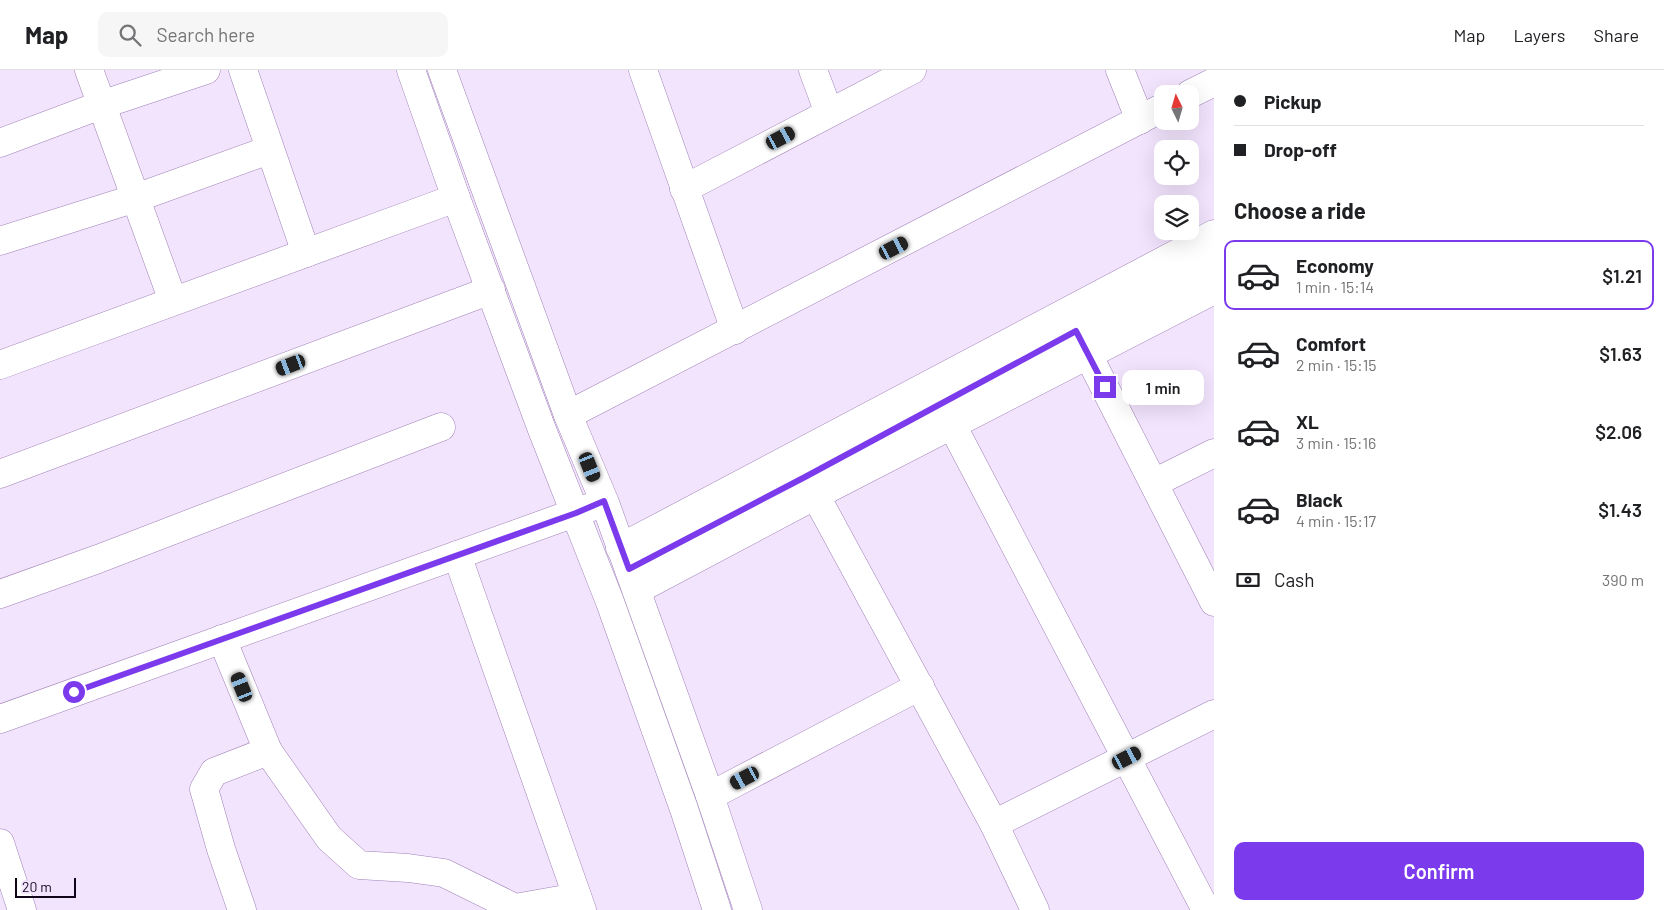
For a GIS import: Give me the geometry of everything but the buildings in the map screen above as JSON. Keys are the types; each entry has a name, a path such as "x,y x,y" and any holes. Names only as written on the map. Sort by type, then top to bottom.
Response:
{"street":[{"path":"89,70 173,301"},
{"path":"0,143 101,105 206,70"},
{"path":"243,70 306,253"},
{"path":"411,70 541,428 610,602 717,910"},
{"path":"442,70 568,415 604,501 629,569 710,796 748,910"},
{"path":"643,70 735,330"},
{"path":"814,70 829,113"},
{"path":"684,189 912,70"},
{"path":"568,415 1151,114 1120,70"},
{"path":"1199,90 1214,82"},
{"path":"0,241 136,198 269,150"},
{"path":"0,365 456,198"},
{"path":"629,569 1214,234"},
{"path":"811,486 1076,331 1214,261"},
{"path":"0,474 491,290"},
{"path":"629,569 811,486 952,425 1214,290"},
{"path":"1076,331 1214,602"},
{"path":"952,425 1206,910"},
{"path":"0,594 98,559 440,427"},
{"path":"1154,483 1214,453"},
{"path":"811,486 994,824 1035,910"},
{"path":"0,719 576,513 604,501"},
{"path":"222,639 268,751 329,838 359,865 408,868 444,874 515,908 580,903 457,555"},
{"path":"710,796 920,686"},
{"path":"994,824 1214,714"},
{"path":"242,910 221,849 204,789 214,772 268,751"},
{"path":"2,853 22,910"}],"route":[{"path":"74,692 576,513 604,501 629,569 805,477 1076,331 1105,387"}]}
